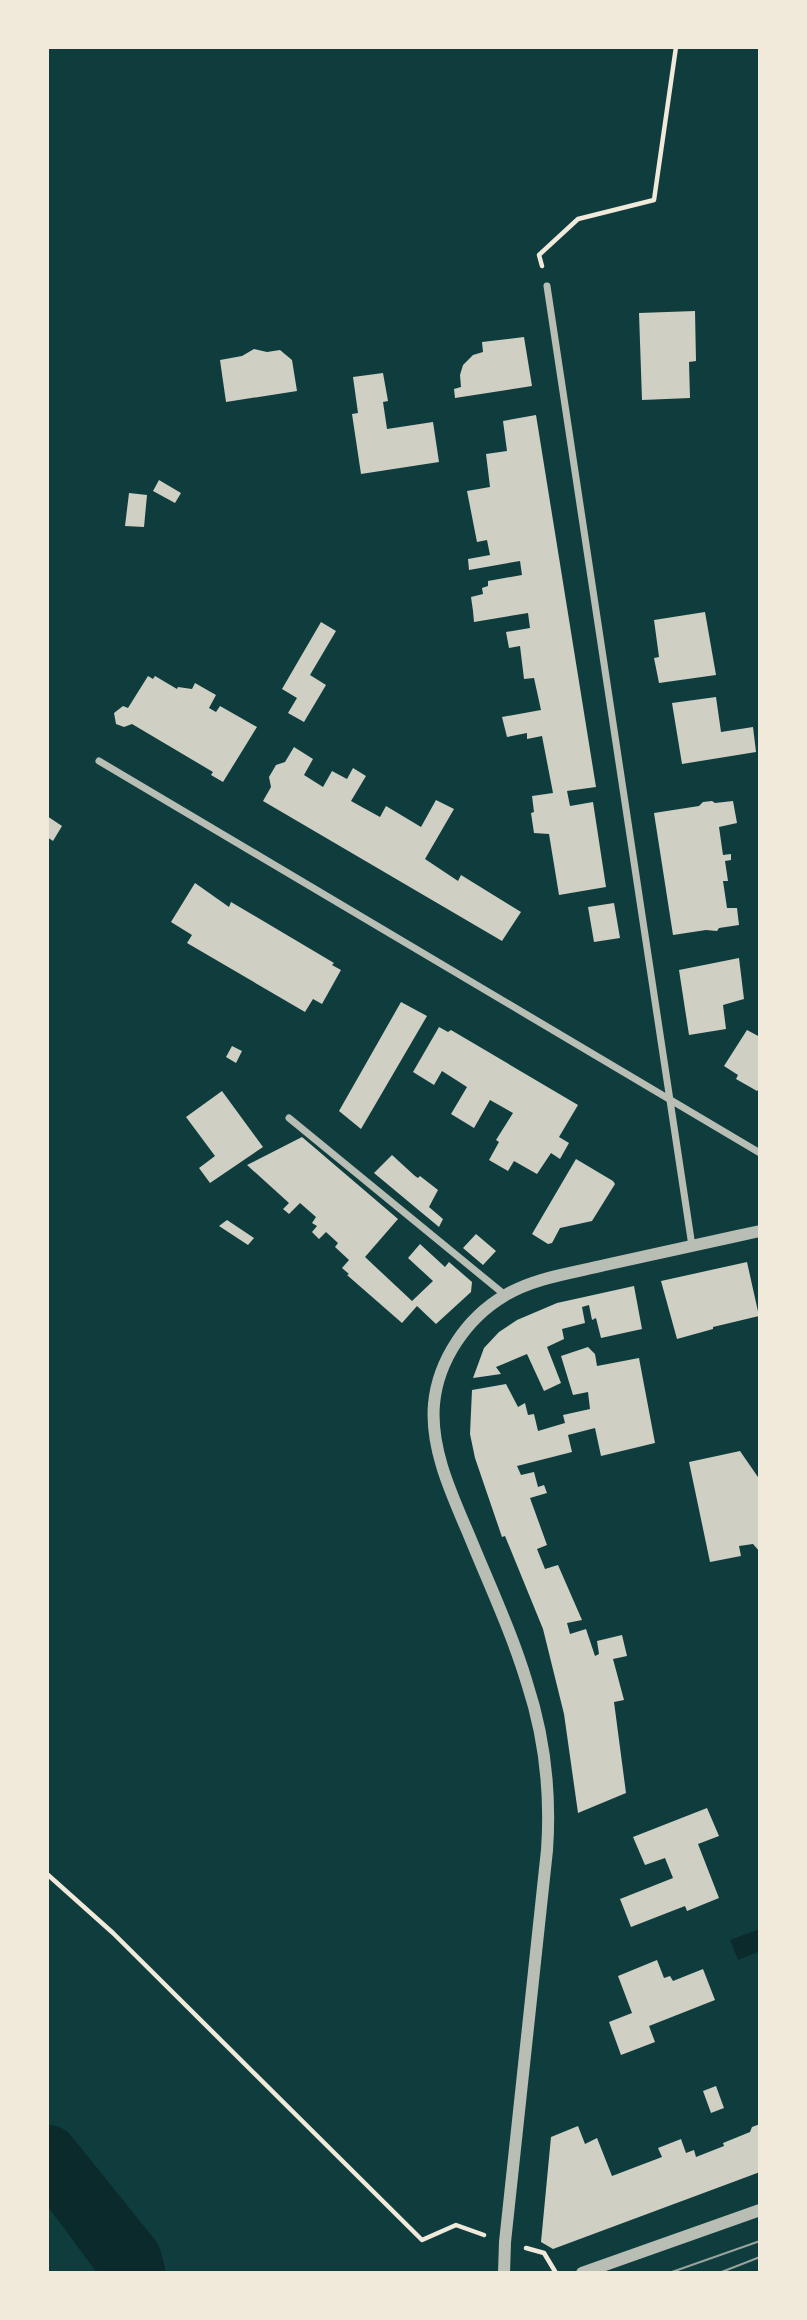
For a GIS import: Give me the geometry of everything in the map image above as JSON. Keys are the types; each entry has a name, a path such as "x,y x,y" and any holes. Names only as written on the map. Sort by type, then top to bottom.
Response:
{"street":[{"path":"547,286 692,1246"},
{"path":"99,761 760,1153"},
{"path":"289,1118 505,1295"},
{"path":"504,2273 505,2242 547,1850 547,1776 536,1715 524,1672 446,1479 438,1450 434,1404 446,1361 457,1342 471,1323 505,1295 558,1276 760,1231"},
{"path":"582,2273 760,2210"}],"path":[{"path":"547,286 539,256 578,219 654,200 676,47"},
{"path":"47,1874 113,1933 422,2239 456,2225 544,2253 556,2273"}],"water":[{"path":"760,1929 760,1951 738,1960 730,1940"},
{"path":"47,2161 126,2260 130,2273 97,2273 47,2205"}],"building":[{"path":"695,311 696,361 689,362 690,398 642,400 639,313"},
{"path":"524,337 532,386 455,398 454,389 461,387 463,365 473,355 483,352 482,342"},
{"path":"254,349 267,352 280,350 292,360 297,391 226,402 220,360 242,356"},
{"path":"383,373 388,401 383,402 387,429 433,422 439,462 361,474 352,414 358,413 353,377"},
{"path":"536,415 596,787 567,791 570,806 593,802 606,887 559,895 549,834 534,833 531,813 534,812 532,796 553,793 542,736 527,739 527,733 507,737 502,717 541,710 534,678 524,679 520,646 509,648 506,632 530,628 528,613 474,622 471,597 483,594 482,588 488,586 488,581 522,575 520,561 469,570 468,559 490,555 487,540 477,542 467,491 490,487 486,454 507,451 503,421"},
{"path":"159,480 181,493 175,503 153,491"},
{"path":"129,493 147,495 144,527 125,526"},
{"path":"705,612 716,675 659,683 654,658 659,657 654,620"},
{"path":"321,622 336,631 310,675 326,685 304,722 288,713 297,698 282,689"},
{"path":"148,676 153,679 155,676 177,689 192,689 195,683 216,695 209,708 216,712 220,706 257,727 223,782 211,775 213,772 132,724 124,727 116,724 114,713 123,706 128,708"},
{"path":"716,697 721,732 753,727 756,752 682,764 672,703"},
{"path":"294,747 313,759 304,775 323,787 332,771 347,779 353,768 366,776 351,801 380,817 386,806 421,827 436,800 454,809 425,859 458,881 461,875 521,912 502,941 263,801 271,787 269,777 276,765 285,762"},
{"path":"733,801 737,823 719,827 723,855 731,854 731,860 725,861 728,881 723,881 727,908 737,908 739,925 719,928 717,931 673,935 654,813 699,806 703,802"},
{"path":"47,816 62,826 53,841 47,837"},
{"path":"195,883 229,907 231,902 334,963 332,965 341,970 322,1004 313,999 305,1012 187,943 192,935 171,922"},
{"path":"614,903 620,938 594,942 588,907"},
{"path":"739,958 744,999 723,1005 726,1029 689,1035 679,970"},
{"path":"401,1002 427,1016 361,1129 339,1111"},
{"path":"439,1027 448,1032 451,1030 578,1105 559,1137 569,1143 560,1159 551,1153 537,1174 514,1161 508,1171 489,1160 499,1142 496,1140 513,1113 490,1100 474,1128 451,1114 467,1087 442,1071 434,1085 413,1072"},
{"path":"747,1030 760,1037 760,1088 757,1091 736,1079 738,1075 724,1066"},
{"path":"232,1046 242,1051 236,1063 226,1057"},
{"path":"222,1091 263,1147 210,1183 199,1168 215,1156 186,1117"},
{"path":"302,1137 398,1219 365,1257 412,1301 433,1281 408,1258 420,1244 445,1267 449,1262 472,1282 471,1292 436,1324 417,1306 402,1323 347,1275 349,1274 342,1268 349,1260 335,1247 338,1243 326,1232 319,1239 312,1232 317,1226 312,1223 316,1217 300,1203 289,1214 283,1209 289,1203 247,1165"},
{"path":"392,1155 415,1176 420,1176 438,1190 429,1207 443,1219 439,1227 374,1173"},
{"path":"576,1159 615,1184 592,1221 560,1228 552,1243 548,1244 532,1234"},
{"path":"227,1220 254,1238 248,1245 219,1226"},
{"path":"476,1234 496,1251 483,1265 463,1248"},
{"path":"747,1262 759,1316 677,1339 661,1281"},
{"path":"634,1286 642,1329 601,1338 596,1318 592,1320 589,1305 582,1307 585,1323 562,1329 564,1339 547,1347 561,1383 544,1391 527,1354 496,1367 501,1374 473,1378 484,1348 499,1332 517,1320 557,1303"},
{"path":"588,1347 595,1354 597,1366 639,1358 655,1443 601,1456 595,1428 568,1435 572,1452 517,1466 521,1475 534,1472 538,1487 544,1485 547,1493 530,1498 547,1545 537,1549 545,1569 558,1565 582,1620 567,1623 570,1634 586,1629 595,1656 599,1654 597,1641 622,1635 627,1656 613,1659 624,1700 614,1702 626,1793 578,1813 564,1714 543,1629 505,1536 502,1537 475,1458 470,1434 472,1390 506,1384 518,1407 525,1403 528,1415 534,1414 538,1431 565,1423 563,1415 590,1409 588,1392 573,1395 561,1356"},
{"path":"740,1451 760,1480 760,1552 753,1544 739,1546 741,1556 710,1562 689,1462"},
{"path":"707,1808 719,1836 698,1844 719,1898 687,1911 685,1906 631,1927 620,1899 673,1878 665,1858 645,1865 633,1837"},
{"path":"657,1960 664,1978 670,1976 673,1981 703,1969 715,2000 649,2026 655,2042 621,2055 609,2022 632,2013 618,1976"},
{"path":"716,2086 724,2108 711,2113 703,2091"},
{"path":"760,2124 760,2172 553,2249 541,2242 551,2137 578,2126 585,2144 597,2138 612,2176 662,2157 658,2148 681,2139 686,2153 694,2150 696,2157 724,2146 723,2143 750,2132 752,2127"}],"waterway":[{"path":"47,2156 130,2259 134,2273"}],"tram line":[{"path":"669,2273 760,2241"},
{"path":"719,2273 760,2257"}]}
